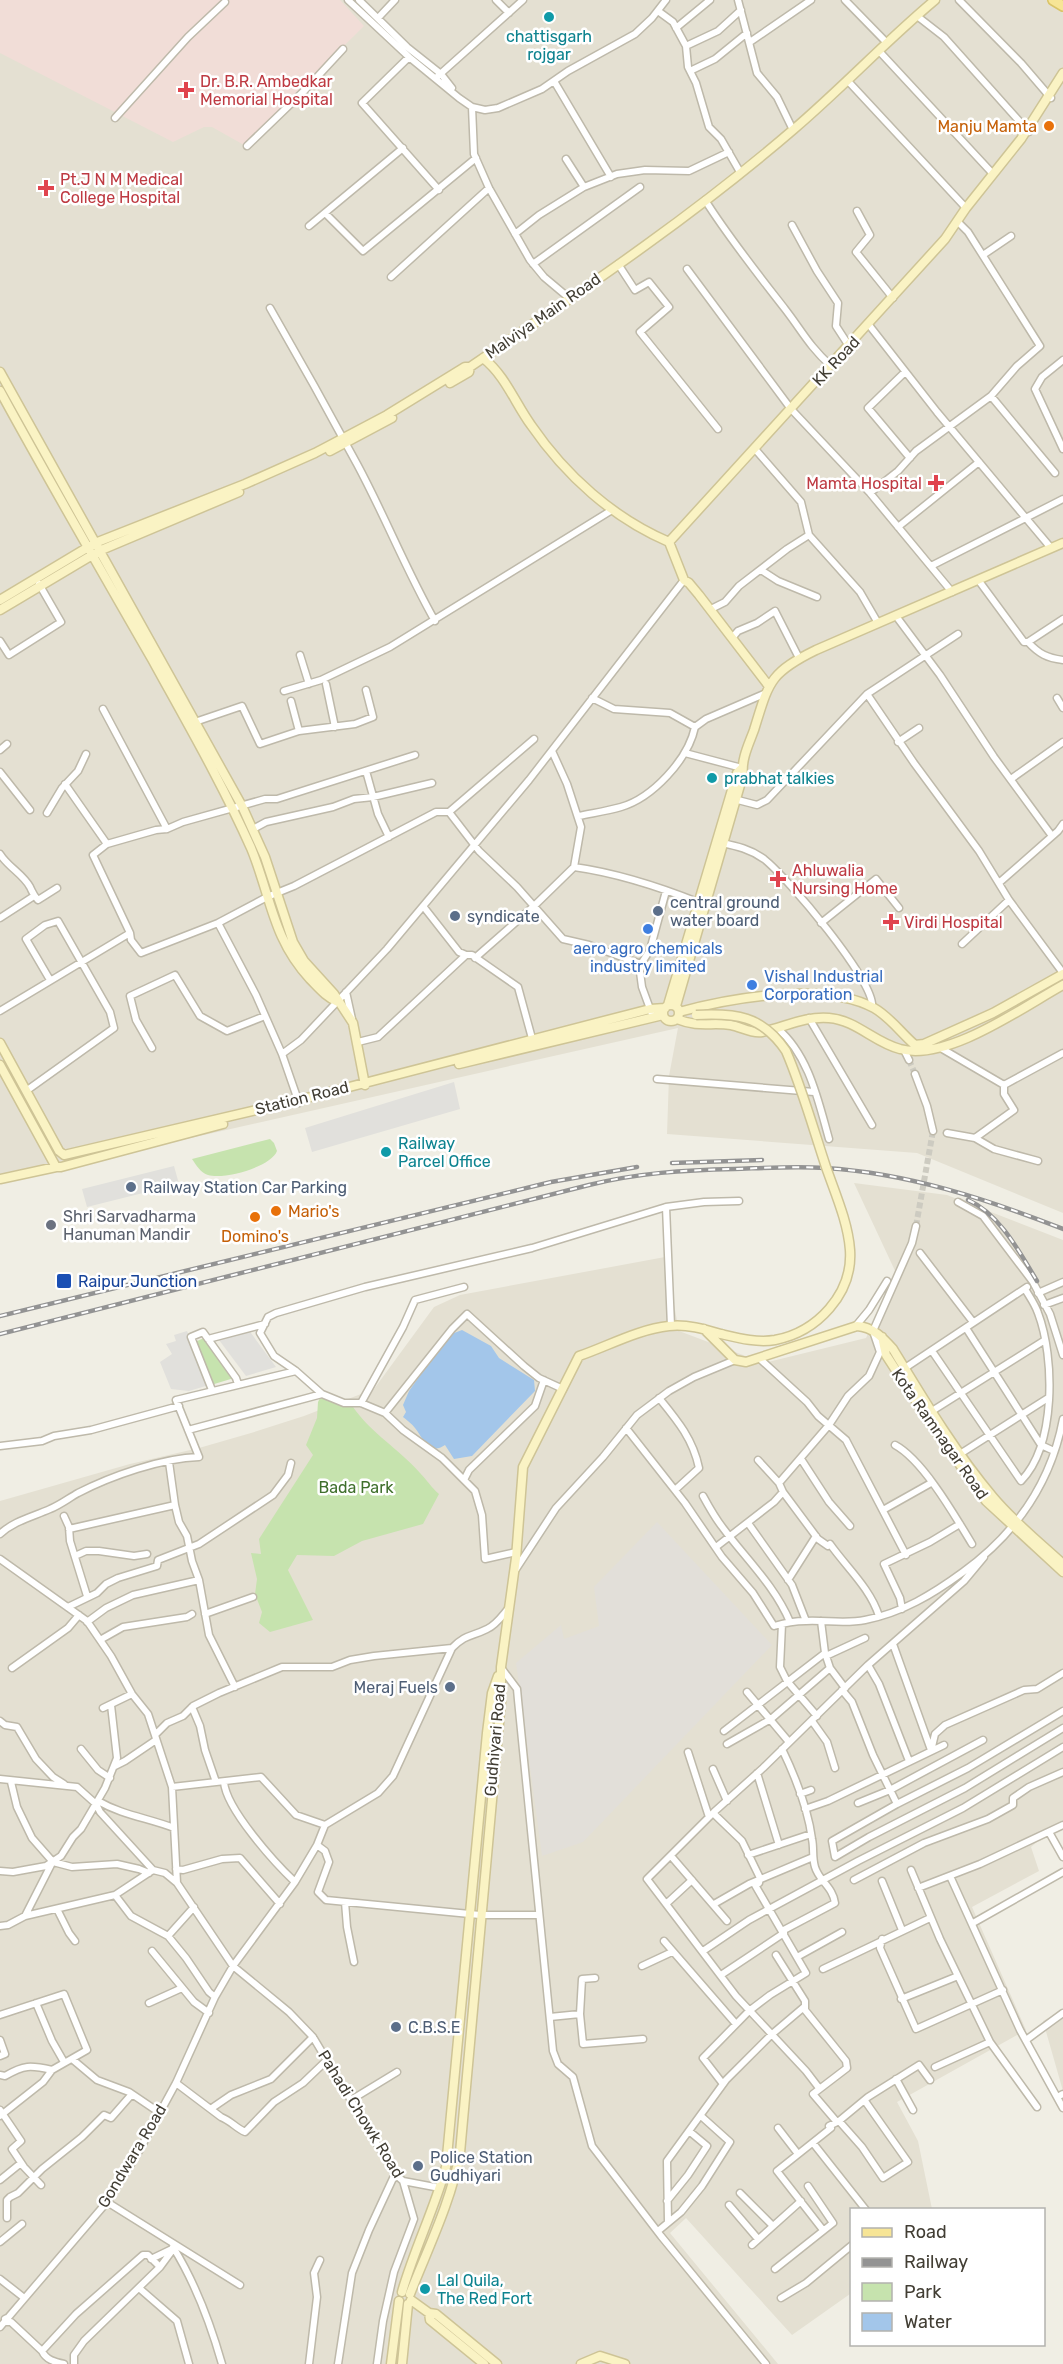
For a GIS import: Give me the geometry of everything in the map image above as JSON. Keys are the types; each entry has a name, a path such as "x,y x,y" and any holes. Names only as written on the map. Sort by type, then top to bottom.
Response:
{"main road":[{"path":"1053,0 1063,6"}],"street":[{"path":"348,0 409,57 438,76"},
{"path":"359,0 459,98 472,107 485,110 498,108 527,97 635,34 666,0"},
{"path":"378,18 394,0"},
{"path":"496,0 509,13"},
{"path":"438,76 523,0"},
{"path":"676,28 710,0"},
{"path":"738,0 757,73 777,97 793,130"},
{"path":"750,42 811,0"},
{"path":"845,0 887,44"},
{"path":"959,0 1021,63 1050,97"},
{"name":"Malviya Main Road","path":"93,549 246,486 344,441 469,372 470,367 705,200 793,130 933,1"},
{"path":"115,118 188,38 225,2"},
{"path":"686,46 718,31 741,10"},
{"path":"658,11 673,22 686,46 690,71 710,127 721,139 740,172"},
{"path":"917,16 944,37 1028,131"},
{"path":"690,71 715,59 747,33"},
{"path":"246,146 305,90 343,48"},
{"path":"879,51 993,174"},
{"path":"409,57 362,103 439,190"},
{"name":"KK Road","path":"669,542 945,239 966,208 1028,131 1063,73"},
{"path":"848,80 966,208"},
{"path":"554,81 611,177"},
{"name":"KK Road","path":"1050,97 1063,81"},
{"path":"472,107 476,159 489,188 533,264 544,277 569,298"},
{"path":"309,226 403,148"},
{"path":"515,234 539,214 581,192 584,187 611,177 645,170 689,171 729,152"},
{"path":"325,213 363,251 476,159"},
{"path":"566,159 584,187"},
{"path":"533,264 640,187"},
{"path":"391,277 489,188"},
{"path":"705,200 749,265 786,310 805,339 831,366"},
{"path":"857,211 870,235 856,252 893,298"},
{"path":"870,493 898,471 916,451 992,396 1017,366 1040,346 968,232 957,221"},
{"path":"792,225 817,271 838,303 836,326 849,346"},
{"path":"982,255 1011,236"},
{"path":"618,264 635,290 649,282 669,307 640,332 718,429"},
{"path":"687,269 791,409 870,493 952,592"},
{"path":"270,308 338,427 392,534 413,582 435,621"},
{"path":"869,325 950,428 1051,548"},
{"path":"483,358 494,367 531,426 578,481 630,523 669,542 684,580 711,609 768,685"},
{"path":"1063,360 1042,377 1035,389 1063,448"},
{"path":"0,372 93,549"},
{"path":"905,372 868,408 910,458"},
{"path":"0,391 242,806 253,829 293,942 304,961 334,994 353,1023"},
{"path":"992,396 1006,410 1055,473"},
{"path":"755,449 801,502 809,535 860,592 878,623"},
{"path":"898,527 979,462"},
{"path":"931,566 1063,499"},
{"path":"284,691 309,684 348,668 435,621 491,583 612,510"},
{"path":"711,609 725,602 738,586 809,535"},
{"path":"668,1012 703,904 732,799 743,775 742,768 764,694 768,685 782,668 799,658 1063,543"},
{"path":"0,610 38,582 93,549"},
{"path":"760,570 778,581 817,597"},
{"path":"282,1054 301,1040 387,949 552,751 684,580"},
{"path":"979,581 1024,642 1028,642 1036,652 1048,658 1063,660"},
{"path":"0,600 38,582"},
{"path":"0,641 9,655 61,622 38,582"},
{"path":"732,638 738,631 757,623 775,611 799,658"},
{"path":"896,616 1052,836"},
{"path":"1028,642 1063,619"},
{"path":"732,799 757,805 767,800 867,694 958,634"},
{"path":"300,654 309,684"},
{"path":"326,684 335,727"},
{"path":"192,723 242,706 260,744 299,731 355,724 373,717 366,690"},
{"path":"579,816 623,807 655,789 685,753 694,727 706,719 764,694"},
{"path":"867,694 898,741 1000,882 1009,900 1063,974 984,1017 915,1048"},
{"path":"592,698 614,709 670,713 694,727"},
{"path":"1057,698 1063,708"},
{"path":"291,701 299,731"},
{"path":"103,709 167,829"},
{"path":"192,723 252,850 267,897 292,958 328,998 338,1002"},
{"path":"898,741 919,728"},
{"path":"415,755 277,799 265,799 183,822 167,829 106,844 93,855 130,933 131,940 141,952 218,923 436,812 449,812 534,739"},
{"path":"1011,779 1063,742"},
{"path":"0,750 7,744"},
{"path":"475,958 574,867 581,827 579,816 552,751"},
{"path":"685,753 742,768"},
{"path":"47,813 65,784 78,771 86,754"},
{"path":"366,771 373,797 389,837"},
{"path":"0,772 30,810"},
{"path":"253,829 266,822 333,807 354,799 373,797 432,783"},
{"path":"65,784 106,844"},
{"path":"449,812 473,844 563,939 589,945 641,964"},
{"path":"1000,882 1063,824"},
{"path":"720,843 747,849 780,872 821,922 869,991 873,1001 872,1007"},
{"path":"0,854 8,866 30,887 38,900 57,888"},
{"path":"574,867 625,878 703,904"},
{"path":"821,922 876,879 899,908"},
{"path":"666,891 650,950 641,964 642,987 668,1012 701,1026 729,1025 758,1033 809,1018 830,1018 843,1021 898,1049 938,1047 996,1026 1063,985"},
{"path":"0,918 34,896"},
{"path":"962,944 1009,900"},
{"path":"423,906 459,952 475,958 518,987 533,1042"},
{"path":"26,1091 114,1028 110,1012 58,921 45,925 26,939 50,980"},
{"path":"218,923 265,1016 282,1054 299,1102"},
{"path":"0,1011 130,933"},
{"path":"357,1042 378,1037 466,955"},
{"path":"152,1048 136,1020 130,996 175,975 200,1016 226,1031 265,1016"},
{"path":"346,992 365,1084"},
{"path":"0,1179 62,1167 365,1084 533,1042 668,1012 735,1000 812,993 856,1000 872,1007 888,1019 915,1048"},
{"path":"668,1012 696,1016 732,1014 745,1018 764,1027 786,1050 841,1211 850,1250 849,1269 838,1297 821,1317 792,1335 773,1340 753,1341 703,1329 670,1326 645,1331 579,1356 523,1467 514,1572 501,1667 517,1689 550,2017 558,2064 573,2077 592,2146 766,2364"},
{"path":"809,1018 872,1125"},
{"path":"777,1028 802,1057 829,1139"},
{"name":"Station Road","path":"0,1043 59,1151 64,1155 299,1102"},
{"path":"938,1047 1004,1085"},
{"path":"904,1050 909,1060"},
{"path":"1004,1085 1063,1053"},
{"path":"0,1065 56,1167"},
{"path":"915,1074 927,1106 933,1131"},
{"path":"657,1079 814,1092"},
{"path":"975,1138 1014,1110 1004,1094 1004,1085"},
{"path":"947,1133 975,1138 994,1149 1038,1161"},
{"path":"516,1552 484,1559 482,1515 475,1491 442,1458 403,1430 385,1413 361,1403 344,1403 322,1394 296,1371 274,1356 260,1333 268,1317 276,1312 365,1287 532,1248 666,1207 704,1202 739,1201"},
{"path":"958,1202 983,1216 1033,1282 1060,1331 1063,1355"},
{"path":"666,1207 670,1326"},
{"path":"779,1483 829,1425 848,1396 869,1376 880,1352 873,1331 912,1243 916,1226"},
{"path":"920,1253 973,1322"},
{"path":"854,1327 869,1310 887,1281"},
{"path":"904,1368 1033,1282"},
{"path":"1038,1293 1063,1282"},
{"path":"361,1403 403,1327 415,1300 464,1287"},
{"path":"932,1351 1021,1481 1035,1463 1046,1432 1050,1372 1038,1311 1025,1289"},
{"path":"1044,1305 1063,1298"},
{"path":"869,1310 878,1322"},
{"path":"385,1413 452,1329 467,1314 524,1366 544,1380 563,1389"},
{"path":"208,1338 264,1324"},
{"path":"514,1572 556,1508 626,1428 659,1398 694,1377 735,1360 746,1362 854,1327 866,1327 882,1337 893,1349 960,1454 1015,1525 1063,1564"},
{"path":"966,1328 1041,1445 1054,1450"},
{"path":"703,1329 735,1360"},
{"path":"212,1390 191,1337 203,1332 236,1377 238,1384"},
{"name":"Kota Ramnagar Road","path":"882,1337 886,1355 932,1426 986,1502 1015,1525 1063,1572"},
{"path":"932,1411 1045,1340"},
{"path":"759,1358 846,1440 906,1555"},
{"path":"0,1534 11,1524 52,1508 80,1492 126,1474 184,1458 199,1457 176,1400 296,1371"},
{"path":"464,1480 469,1470 536,1406 544,1380"},
{"path":"188,1430 322,1394"},
{"path":"659,1398 681,1425 693,1445 699,1467 675,1490"},
{"path":"960,1454 1048,1398"},
{"path":"0,1446 42,1441 54,1436 91,1430 179,1406"},
{"path":"819,2088 806,2071 749,2011 647,1879 868,1665 964,1581 1015,1525 1046,1477 1054,1450 1061,1438 1063,1423"},
{"path":"626,1428 675,1490 722,1557 753,1593 774,1626 806,1621 858,1621 902,1609 942,1588 984,1557"},
{"path":"895,1445 911,1457 972,1544"},
{"path":"801,1459 829,1502 850,1526"},
{"path":"758,1460 779,1483 783,1492 816,1536 824,1544 830,1544 864,1587 873,1600 879,1616"},
{"path":"169,1462 175,1505 199,1580 208,1635 235,1687"},
{"path":"68,1607 97,1593 106,1584 118,1578 157,1566 158,1560 199,1544 273,1495 288,1475 291,1463"},
{"path":"883,1510 931,1483"},
{"path":"716,1547 774,1502 783,1492"},
{"path":"703,1496 723,1527 783,1606 790,1622"},
{"path":"69,1529 175,1505"},
{"path":"64,1516 87,1596"},
{"path":"748,1523 788,1580 806,1621"},
{"path":"902,1609 900,1598 884,1564 906,1555 960,1524"},
{"path":"788,1580 816,1536"},
{"path":"75,1556 86,1551 134,1556 147,1554"},
{"path":"2,1562 87,1622 132,1694 148,1714 172,1787 177,1883"},
{"path":"87,1622 106,1608 133,1595 199,1580"},
{"path":"205,1614 253,1597"},
{"path":"172,1787 261,1777 296,1815 326,1825 378,1792 393,1776 452,1648 468,1635 486,1630 496,1623 509,1608"},
{"path":"100,1640 123,1627 187,1617 192,1614"},
{"path":"12,1668 68,1628 79,1615"},
{"path":"821,1621 830,1668 852,1702 897,1804"},
{"path":"782,1624 780,1667 787,1681 814,1718 827,1742 835,1768"},
{"path":"724,1731 787,1681 826,1654 865,1638"},
{"path":"893,1644 931,1751"},
{"path":"115,1766 156,1737 167,1723 183,1716 192,1707 219,1692 282,1667 332,1667 350,1660 374,1656 452,1648"},
{"path":"868,1665 879,1684 909,1761"},
{"name":"Gudhiyari Road","path":"405,2298 409,2270 440,2188 450,2135 492,1693 501,1667"},
{"name":"Gudhiyari Road","path":"405,2298 456,2174 468,2072 480,1915 501,1701 501,1667"},
{"path":"727,1744 770,1720 830,1668"},
{"path":"931,1751 935,1734 950,1722 1024,1690 1037,1689 1063,1673"},
{"path":"747,1692 789,1742"},
{"path":"102,1708 132,1694"},
{"path":"0,1871 27,1871 53,1862 61,1856 81,1829 115,1766 117,1750 111,1705"},
{"path":"192,1707 200,1726 205,1750 239,1815 277,1865 295,1882"},
{"path":"1063,1711 968,1768 897,1804 832,1841 835,1857 965,1788 1063,1728"},
{"path":"0,1721 5,1725 17,1727 36,1759 53,1777 64,1784 76,1787 97,1802 118,1812 174,1828"},
{"path":"858,1803 890,1790 984,1740"},
{"path":"805,1809 828,1801 944,1745"},
{"path":"703,1952 729,1932 769,1909 939,1818 963,1809 1063,1747"},
{"path":"81,1749 98,1770 110,1778"},
{"path":"721,1975 783,1932 835,1903 831,1888 816,1871 805,1809 782,1749"},
{"path":"688,1752 711,1815 742,1841 759,1880"},
{"path":"712,1769 726,1801"},
{"path":"854,1880 944,1834 988,1819 1013,1805 1013,1798 1029,1786 1063,1772"},
{"path":"757,1773 779,1845"},
{"path":"0,1779 56,1786 64,1784"},
{"path":"11,1782 17,1807 32,1838 53,1862 72,1867 117,1864 165,1873 177,1883"},
{"path":"800,1794 811,1790"},
{"path":"97,1802 100,1812 151,1872"},
{"name":"Gondwara Road","path":"0,2326 107,2202 176,2084 215,1997 233,1966 295,1882 326,1825"},
{"path":"918,1888 1063,1825"},
{"path":"1049,1832 1063,1857"},
{"path":"748,1855 811,1834"},
{"path":"317,1845 326,1851 329,1862 318,1892 326,1900 480,1915 539,1915"},
{"path":"671,1856 727,1921"},
{"path":"714,1904 759,1880 813,1857"},
{"path":"176,1869 183,1870 222,1858 240,1858 280,1904"},
{"path":"26,1916 53,1862"},
{"path":"911,1870 930,1918 990,2042 1037,2107"},
{"path":"0,1926 8,1925 26,1916 115,1894 151,1872"},
{"path":"973,1923 1063,1872"},
{"path":"950,1876 1026,2040 1063,2109"},
{"path":"666,1904 692,1880"},
{"path":"723,2084 703,2058 749,2011 806,1973 755,1885 759,1883 759,1880"},
{"path":"882,1881 902,1930"},
{"name":"Pahadi Chowk Road","path":"177,1883 233,1966 289,2012 313,2037 395,2174 403,2181 414,2219 388,2295 377,2364"},
{"path":"115,1894 131,1916 168,1936 215,1997"},
{"path":"345,1902 354,1962"},
{"path":"168,1936 194,1907"},
{"path":"57,1909 75,1941"},
{"path":"823,1969 930,1918"},
{"path":"797,1957 842,1932"},
{"path":"882,1939 880,1948 916,2029 1004,1990"},
{"path":"664,1941 736,2024"},
{"path":"152,1951 194,2002 208,2013"},
{"path":"642,1966 672,1952"},
{"path":"668,2222 666,2162 723,2084 771,2035 804,2007 805,2001 776,1955"},
{"path":"901,1999 958,1976"},
{"path":"594,1978 582,1979 580,2014 584,2044 643,2039"},
{"path":"149,2003 182,1988"},
{"path":"0,2015 64,1994 87,2050 52,2070 43,2082 1,2114 21,2141 12,2149 41,2185"},
{"path":"36,2003 52,2041 64,2062"},
{"path":"804,2007 846,2061 847,2068 813,2094 862,2146 883,2178 908,2162 866,2101"},
{"path":"1026,2040 1063,2013"},
{"path":"550,2017 580,2014"},
{"path":"212,2109 231,2095 271,2079 313,2037"},
{"path":"0,2040 4,2054 0,2056"},
{"path":"935,2067 990,2042"},
{"path":"72,2059 96,2079 132,2094 160,2113"},
{"path":"176,2084 245,2132 274,2102 303,2083 327,2060"},
{"path":"823,2230 777,2171 831,2128 829,2126 896,2079 920,2065 930,2080"},
{"path":"0,2075 5,2076 18,2068 31,2066 52,2070"},
{"path":"351,2100 396,2072"},
{"path":"896,2079 913,2110"},
{"path":"7,2218 7,2200 82,2137 104,2115 111,2118 132,2094"},
{"path":"658,2231 681,2212 702,2186 730,2142 700,2116"},
{"path":"778,2128 798,2154"},
{"path":"667,2201 707,2146 689,2131"},
{"path":"813,2143 864,2208"},
{"path":"0,2180 21,2163"},
{"path":"338,2364 352,2273 395,2174"},
{"path":"403,2181 440,2188"},
{"path":"775,2269 833,2223 808,2186"},
{"path":"740,2193 773,2226"},
{"path":"752,2245 801,2201"},
{"path":"107,2202 240,2285"},
{"path":"729,2205 758,2240"},
{"path":"0,2242 22,2224"},
{"path":"169,2241 198,2293 211,2325 222,2364"},
{"path":"781,2298 806,2283 850,2247"},
{"path":"151,2259 174,2248"},
{"path":"74,2364 74,2355 84,2341 160,2267 174,2248"},
{"path":"42,2351 76,2314 143,2255 148,2255 160,2267"},
{"path":"309,2364 317,2297 314,2273 320,2260"},
{"path":"0,2279 23,2297"},
{"path":"139,2288 177,2321 189,2364"},
{"path":"388,2295 405,2298 429,2313 436,2314 497,2364"},
{"path":"391,2364 405,2298"},
{"path":"402,2364 405,2298"},
{"path":"429,2313 430,2320 483,2364"},
{"path":"0,2321 7,2318 8,2322 11,2322 52,2362 64,2364"},
{"path":"581,2364 600,2356 625,2364"}],"shaded area":[{"path":"0,0 1063,0 1063,1213 917,1153 667,1134 669,1076 678,1028 0,1181"},
{"name":"Dr. B.R. Ambedkar Memorial Hospital","path":"0,0 340,0 364,26 244,145 212,127 204,127 173,142 0,53"},
{"path":"454,1082 460,1109 312,1152 305,1128"},
{"name":"Railway Station Car Parking","path":"174,1166 179,1184 87,1207 82,1189"},
{"path":"854,1183 947,1195 1063,1240 1063,1826 1049,1832 1031,1847 1039,1871 972,1907 1026,2030 897,2102 918,2141 932,2208 850,2208 850,2294 792,2335 686,2218 670,2233 778,2364 0,2364 0,1501 251,1433 304,1416 374,1389 434,1307 460,1295 665,1257 679,1331 764,1363 866,1338 897,1275"},
{"path":"248,1329 276,1367 246,1376 219,1340"},
{"path":"187,1331 209,1385 189,1391 171,1389 160,1362 172,1354 166,1344 176,1341 174,1335"},
{"path":"657,1522 772,1645 583,1842 542,1856 516,1663 561,1625 564,1639 599,1626 594,1587"},
{"path":"1063,2010 1063,2091 1043,2021"}],"green space":[{"path":"270,1139 277,1151 273,1157 257,1167 235,1174 215,1176 205,1174 192,1159"},
{"path":"204,1338 234,1378 211,1385 195,1342"},
{"name":"Bada Park","path":"322,1394 343,1406 353,1407 368,1425 412,1464 439,1494 423,1524 362,1541 334,1556 297,1555 288,1570 313,1620 270,1632 259,1623 262,1612 255,1594 257,1579 251,1553 261,1554 259,1539 313,1455 306,1445 317,1418 318,1402"}],"water":[{"path":"462,1330 491,1346 499,1358 534,1380 535,1391 472,1456 454,1459 445,1445 435,1448 427,1444 403,1417 406,1412 403,1405 409,1391 449,1335"}],"tunnel":[{"path":"909,1060 915,1074"},
{"path":"916,1226 933,1131"}],"railway":[{"path":"672,1163 762,1160"},
{"path":"0,1316 551,1182 637,1167"},
{"path":"0,1334 589,1185 661,1173 791,1167 825,1168 886,1175 976,1198 1063,1229"},
{"path":"968,1200 979,1206 999,1224 1037,1281"}],"place":[{"name":"chattisgarh rojgar","path":"549,17"},
{"name":"Dr. B.R. Ambedkar Memorial Hospital","path":"186,90"},
{"name":"Manju Mamta","path":"1049,126"},
{"name":"Pt.J N M Medical College Hospital","path":"46,188"},
{"name":"Mamta Hospital","path":"936,483"},
{"name":"prabhat talkies","path":"712,778"},
{"name":"Ahluwalia Nursing Home","path":"778,879"},
{"name":"central ground water board","path":"658,911"},
{"name":"syndicate","path":"455,916"},
{"name":"Virdi Hospital","path":"891,922"},
{"name":"aero agro chemicals industry limited","path":"648,929"},
{"name":"Vishal Industrial Corporation","path":"752,985"},
{"name":"Railway Parcel Office","path":"386,1152"},
{"name":"Railway Station Car Parking","path":"131,1187"},
{"name":"Mario's","path":"276,1211"},
{"name":"Domino's","path":"255,1217"},
{"name":"Shri Sarvadharma Hanuman Mandir","path":"51,1225"},
{"name":"Raipur Junction","path":"64,1281"},
{"name":"Meraj Fuels","path":"450,1687"},
{"name":"C.B.S.E","path":"396,2027"},
{"name":"Police Station Gudhiyari","path":"418,2166"},
{"name":"Lal Quila, The Red Fort","path":"425,2289"}]}
